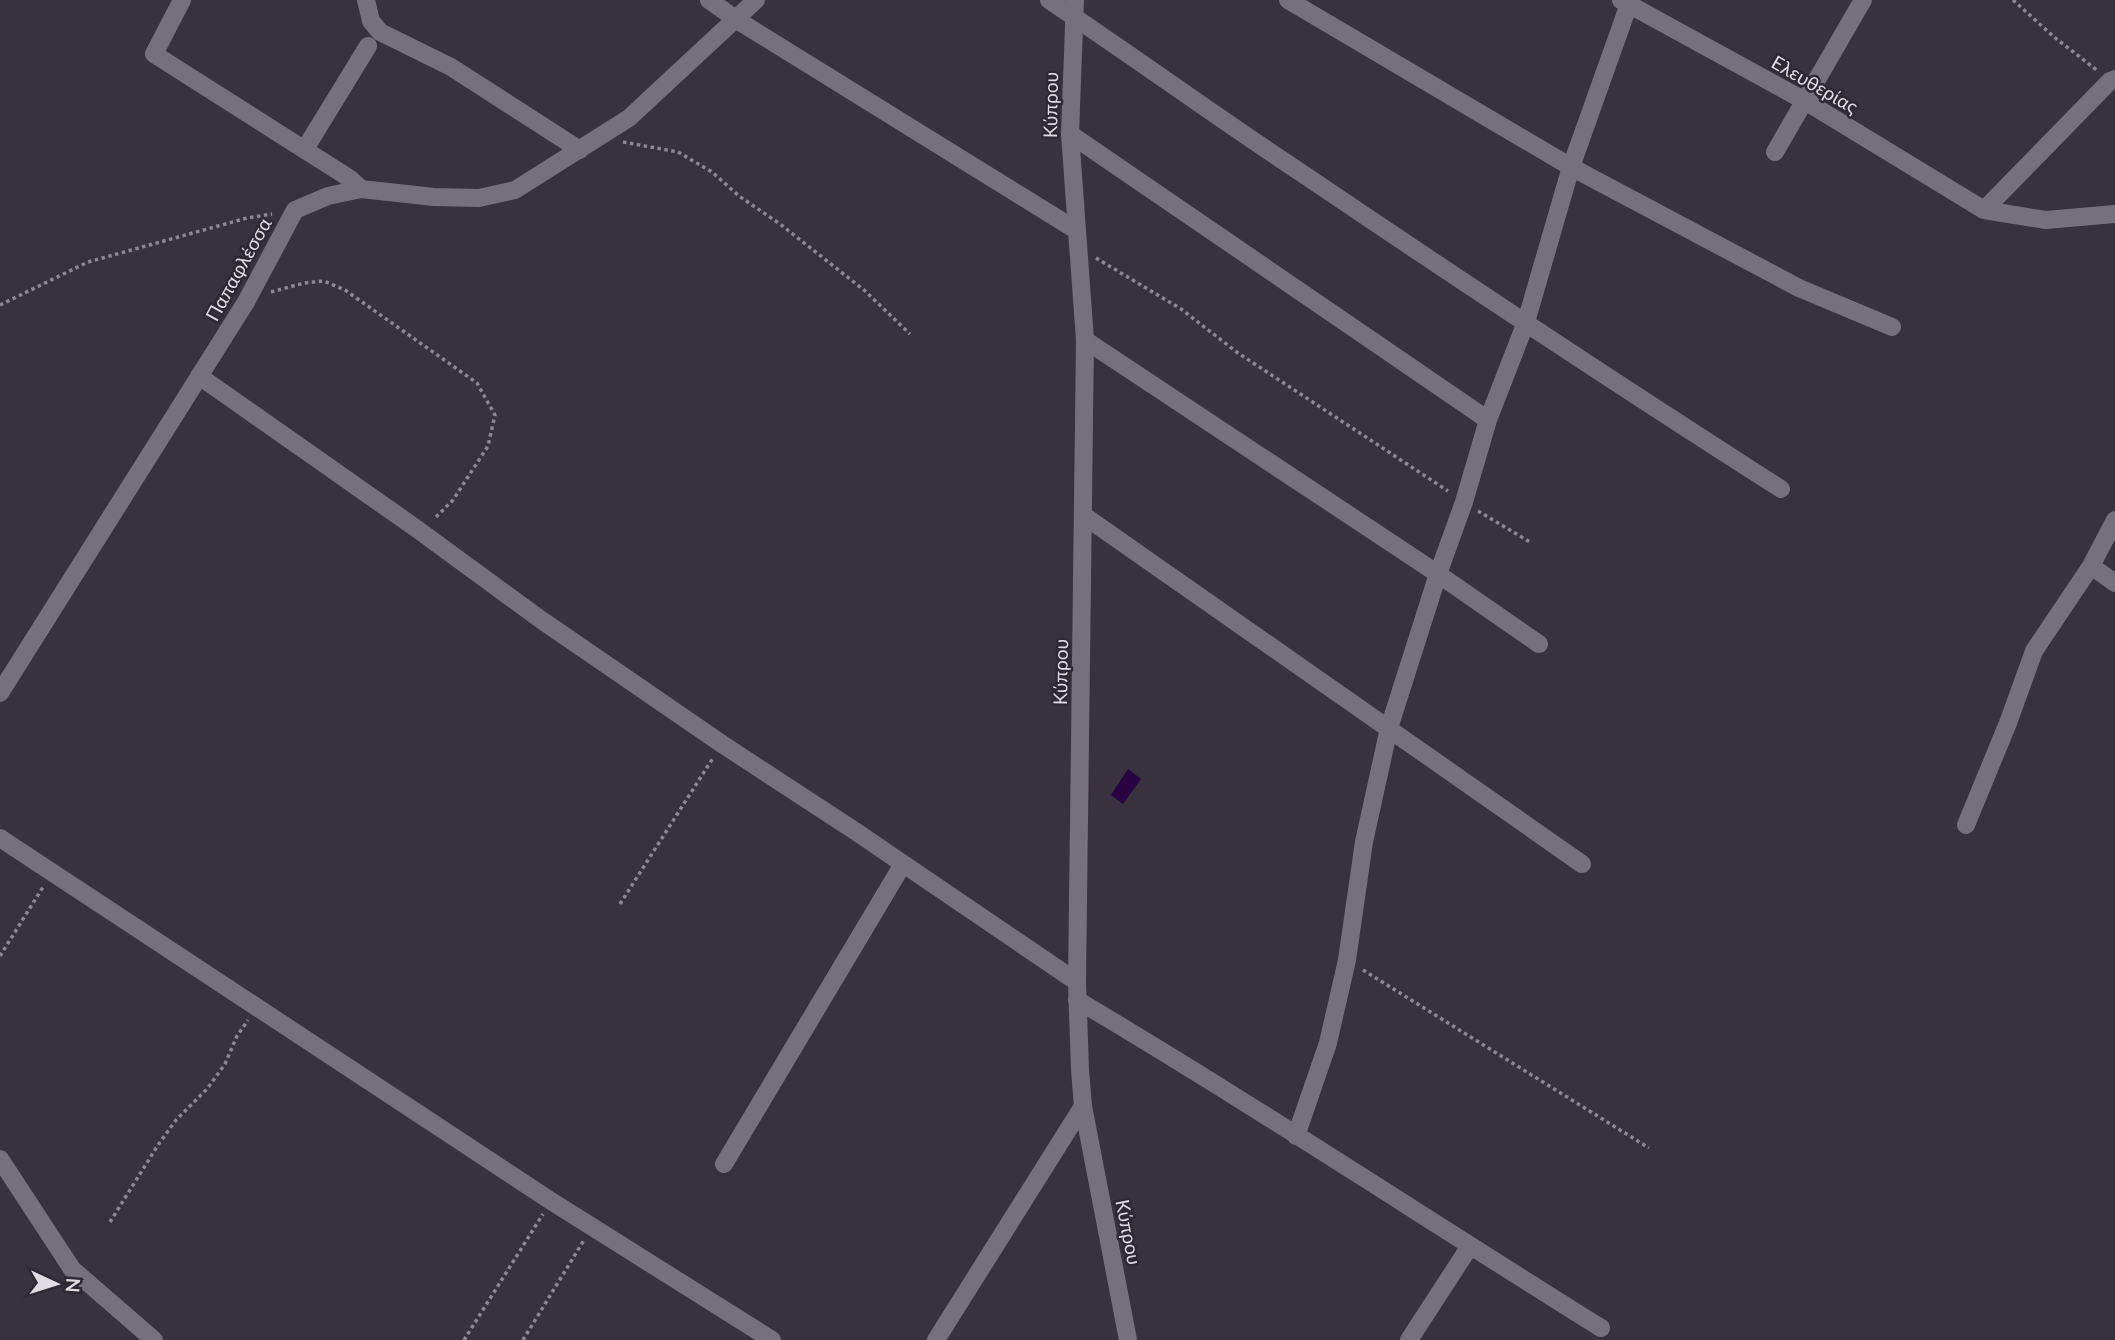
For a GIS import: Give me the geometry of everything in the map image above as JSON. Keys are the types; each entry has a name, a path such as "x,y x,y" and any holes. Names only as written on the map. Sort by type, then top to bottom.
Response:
{"street":[{"path":"182,0 154,54 305,149 361,189"},
{"path":"366,0 371,22 380,32 451,66 580,150"},
{"path":"709,0 1077,239"},
{"name":"Παπαφλέσσα","path":"0,693 246,302 295,210 328,196 361,189 434,197 479,198 515,190 629,118 756,0"},
{"path":"1049,0 1074,8 1301,174 1526,321 1605,377 1781,489"},
{"path":"1288,0 1571,167 1799,288 1892,327"},
{"path":"1775,152 1863,0"},
{"path":"1296,1136 1328,1043 1347,960 1364,842 1389,728 1438,573 1464,502 1488,420 1526,321 1571,167 1625,2"},
{"name":"Ελευθερίας","path":"1625,2 1805,101 1984,210 2046,220 2115,214"},
{"name":"Κύπρου","path":"1074,8 1070,134 1085,340 1077,1000 1083,1106 1128,1340"},
{"path":"305,149 368,46"},
{"path":"1984,210 2113,80"},
{"path":"1070,134 1488,420"},
{"path":"1085,340 1438,573 1539,644"},
{"path":"199,376 540,619 1077,982"},
{"path":"1083,514 1582,864"},
{"path":"1966,825 2034,651 2091,566 2115,520"},
{"path":"2091,566 2115,583"},
{"path":"0,838 551,1201 772,1340"},
{"path":"724,1164 903,864"},
{"path":"1077,1000 1203,1075 1601,1328"},
{"path":"936,1340 1083,1106"},
{"path":"0,1159 72,1269 153,1340"},
{"path":"1409,1340 1470,1246"}],"path":[{"path":"2013,0 2054,37 2113,80"},
{"path":"599,139 678,152 712,172 739,196 780,224 864,290 909,334"},
{"path":"0,305 88,262 247,218 295,210"},
{"path":"1077,239 1181,309 1238,353 1464,502 1531,542"},
{"path":"246,302 282,288 324,281 345,290 477,383 495,415 488,446 453,500 435,519 417,529"},
{"path":"620,904 722,744"},
{"path":"0,956 52,872"},
{"path":"1347,960 1649,1148"},
{"path":"110,1222 158,1144 176,1120 207,1089 225,1064 237,1035 257,1007"},
{"path":"464,1340 551,1201"},
{"path":"523,1340 592,1227"}],"shaded area":[{"path":"1128,769 1141,779 1123,804 1111,795"}]}
